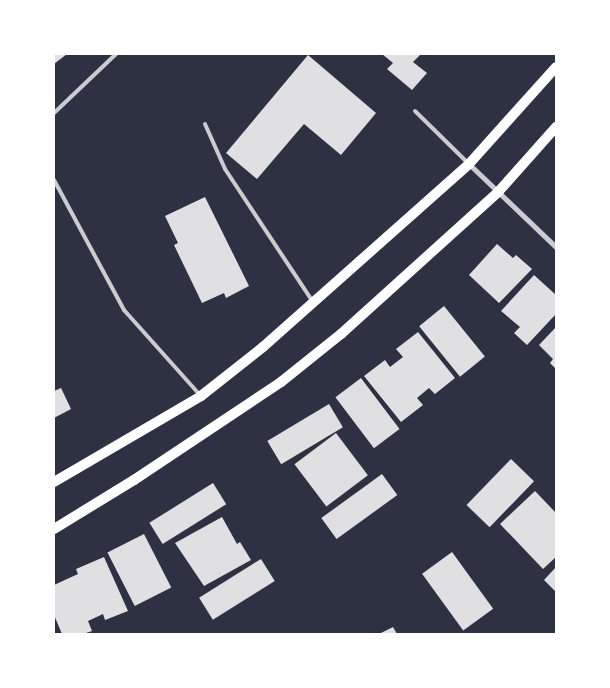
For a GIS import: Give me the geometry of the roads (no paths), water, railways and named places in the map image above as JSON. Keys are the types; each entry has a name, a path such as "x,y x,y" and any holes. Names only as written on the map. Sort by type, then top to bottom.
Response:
{"main road":[{"path":"54,482 201,396 314,304 469,164 556,67"},
{"path":"54,529 134,480 281,382 341,334 499,191 556,127"}],"street":[{"path":"469,164 556,246"}],"lane":[{"path":"54,113 116,54"},
{"path":"415,111 469,164"},
{"path":"205,124 225,169 314,304"},
{"path":"54,180 124,310 201,396"}]}
